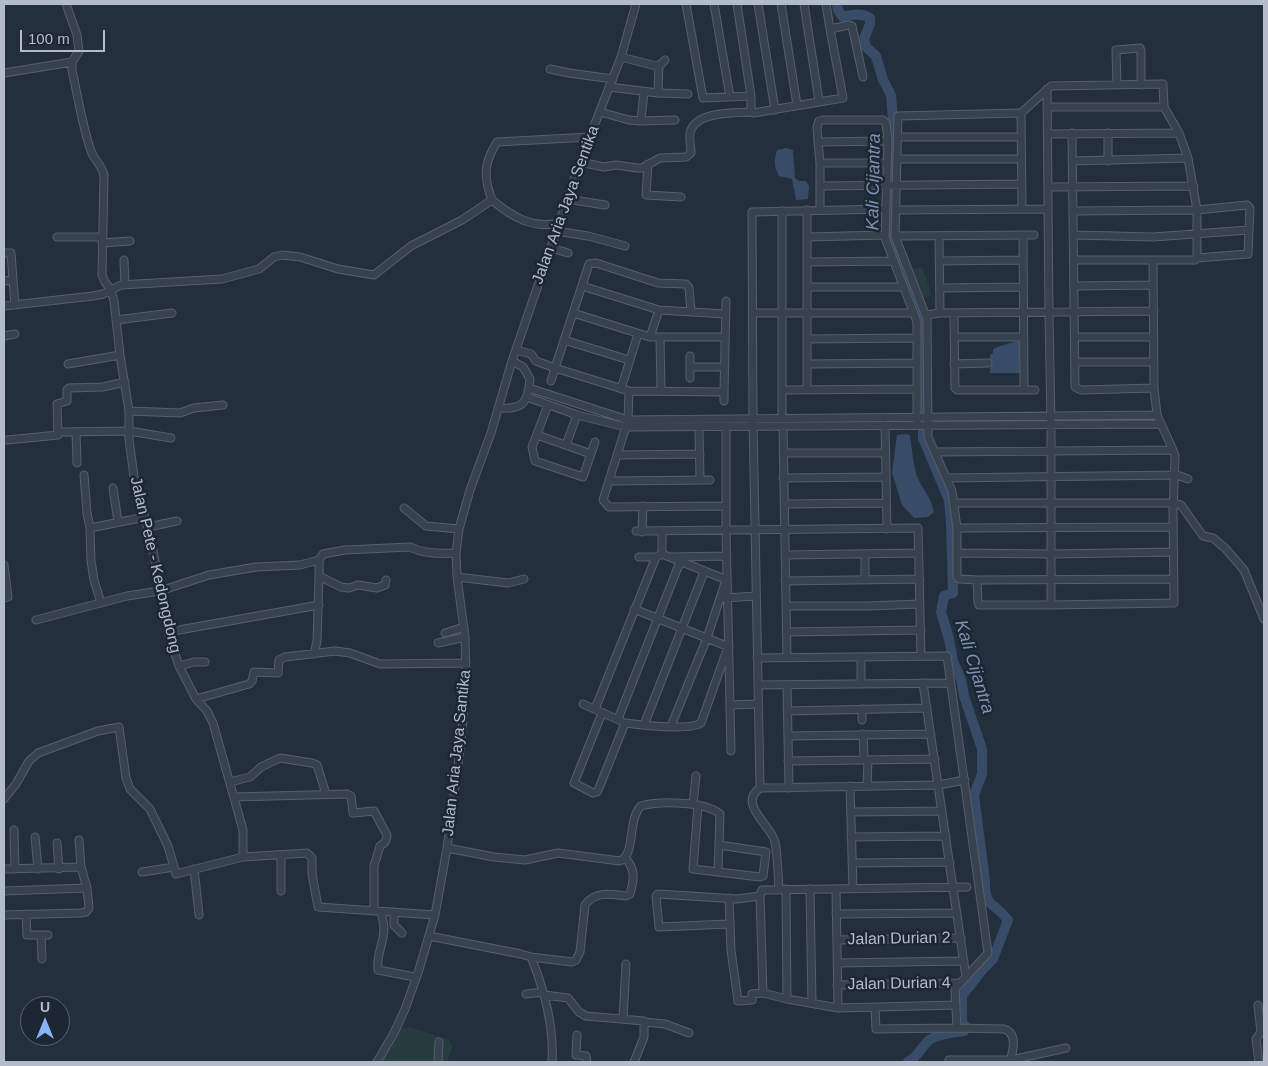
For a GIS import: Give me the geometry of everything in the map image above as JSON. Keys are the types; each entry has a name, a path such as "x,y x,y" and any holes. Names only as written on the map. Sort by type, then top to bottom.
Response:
{"street":[{"path":"4,73 72,62 79,51 77,35 66,4"},
{"name":"Jalan Aria Jaya Sentika","path":"498,408 567,199 621,57 636,4"},
{"path":"686,4 703,98 751,96"},
{"path":"714,4 730,97"},
{"path":"737,4 752,112"},
{"path":"758,4 775,110"},
{"path":"781,4 797,105"},
{"path":"807,4 819,102"},
{"path":"580,162 604,167 616,165 642,168 665,157 686,157 690,154 689,135 691,130 697,121 706,116 775,110 843,98 826,4"},
{"path":"830,29 852,26 863,77"},
{"path":"1117,85 1116,50 1140,48 1141,85"},
{"path":"621,57 662,63 658,93"},
{"name":"Jalan Pete - Kedongdong","path":"72,62 83,126 91,154 102,168 104,175 102,275 111,290 114,301 129,411 129,431 134,477 148,527 168,632 178,666 196,699 210,717 243,830 243,857"},
{"path":"550,69 569,74 613,79"},
{"path":"1174,579 958,579 957,528 952,491 922,421 917,389 917,322 885,235 886,209 898,159 900,115 1021,113 1052,86 1163,84 1164,107 1179,133 1188,158 1194,186 1197,210 1197,258"},
{"path":"610,87 644,92 688,94"},
{"path":"1047,89 1052,451 1050,605"},
{"path":"641,121 644,92"},
{"path":"1047,107 1164,107"},
{"path":"600,112 629,120 675,120"},
{"path":"1021,113 1022,210"},
{"path":"820,210 820,163 817,124 819,121 883,120 886,123 888,141 887,163 896,210 895,236 926,315 928,325 922,421"},
{"path":"1108,133 1108,161"},
{"path":"1048,134 1179,133"},
{"path":"1072,134 1075,384 1079,390 1154,388"},
{"path":"559,223 541,225 523,221 492,200 485,169 488,157 497,142 590,137"},
{"path":"899,137 1021,137"},
{"path":"818,142 888,141"},
{"path":"1072,161 1188,158"},
{"path":"898,159 1022,159"},
{"path":"820,163 887,163"},
{"path":"648,164 646,195 681,197"},
{"path":"820,186 1022,184"},
{"path":"1048,187 1194,186"},
{"path":"567,199 605,205"},
{"path":"4,306 93,296 125,285 222,279 259,269 274,257 282,255 300,257 338,269 374,275 411,246 462,220 492,200"},
{"path":"1073,211 1197,210 1247,205 1250,208 1248,254 1197,258 1195,260 1075,260"},
{"path":"760,788 753,422 752,212 886,209"},
{"path":"896,210 1048,209"},
{"path":"807,210 807,390"},
{"path":"782,211 782,422 787,658"},
{"path":"1074,235 1133,237 1197,235 1249,230"},
{"path":"556,231 588,236 625,246"},
{"path":"807,237 885,235"},
{"path":"1022,235 1024,390"},
{"path":"895,236 1034,235"},
{"path":"940,236 940,313"},
{"path":"57,237 130,242"},
{"path":"551,248 568,253"},
{"path":"4,253 11,253 15,305"},
{"path":"124,260 125,285"},
{"path":"940,261 1023,260"},
{"path":"807,262 894,261"},
{"path":"977,580 979,605 1172,604 1175,600 1175,456 1157,415 1154,388 1153,261"},
{"path":"551,381 589,264 596,263 658,283 688,285 691,311"},
{"path":"4,281 13,280"},
{"path":"582,286 659,310 726,314"},
{"path":"1075,286 1153,286"},
{"path":"807,287 904,287"},
{"path":"940,288 1023,287"},
{"path":"724,401 726,301"},
{"path":"650,337 659,310"},
{"path":"926,315 940,313 1154,311"},
{"path":"753,313 914,312"},
{"path":"116,320 172,313"},
{"path":"573,313 650,337 724,337"},
{"path":"954,313 954,364 955,388 957,390 1034,390"},
{"path":"4,336 15,334"},
{"path":"621,389 638,334"},
{"path":"954,337 1023,337"},
{"path":"1075,337 1154,337"},
{"path":"660,338 661,391"},
{"path":"807,339 917,338"},
{"path":"564,340 630,360"},
{"path":"516,350 531,354 536,361 555,368 629,391 724,392"},
{"path":"68,364 120,354"},
{"path":"690,356 690,378"},
{"path":"498,408 513,409 521,405 527,397 530,378 526,370 512,361"},
{"path":"1075,362 1154,362"},
{"path":"807,364 917,364"},
{"path":"954,364 988,364"},
{"path":"690,367 725,367"},
{"path":"59,432 58,404 67,401 67,388 103,387 125,382"},
{"path":"529,388 627,424 1051,420 1157,415"},
{"path":"782,390 917,389"},
{"path":"629,391 627,424 603,500 608,506 726,506"},
{"path":"527,397 577,415 627,424 699,427 753,422"},
{"path":"129,411 180,413 194,408 222,405"},
{"path":"548,405 532,447 536,462 582,477 595,442"},
{"name":"Jalan Aria Jaya Santika","path":"377,1062 405,1009 435,915 447,848 461,742 466,663 456,553 459,529 470,490 498,408"},
{"path":"566,445 577,415"},
{"path":"1051,420 1161,424"},
{"path":"782,422 885,425 922,421"},
{"path":"885,425 887,528"},
{"path":"726,426 727,556 724,598 728,647 731,751"},
{"path":"699,427 700,480"},
{"path":"7,440 58,435 59,432 129,431 171,438"},
{"path":"76,432 77,463"},
{"path":"537,435 591,454"},
{"path":"935,452 1173,450"},
{"path":"783,453 885,453"},
{"path":"618,455 700,454"},
{"path":"84,475 90,528 91,561 101,603"},
{"path":"946,478 1181,475 1188,479"},
{"path":"783,478 886,477"},
{"path":"609,481 710,480"},
{"path":"113,488 118,522"},
{"path":"953,503 1052,502 1174,504 1183,506 1208,538 1225,548 1244,570 1264,619"},
{"path":"784,504 886,503"},
{"path":"643,506 639,531 918,528 921,656"},
{"path":"404,508 426,526 459,529"},
{"path":"90,528 145,517"},
{"path":"148,527 177,521"},
{"path":"957,528 1174,527"},
{"path":"595,709 634,609 662,556 662,532"},
{"path":"314,654 317,641 319,605 319,560 323,554 357,548 410,547 416,551 456,553"},
{"path":"957,554 1174,552"},
{"path":"784,555 919,553"},
{"path":"865,554 865,580"},
{"path":"662,556 726,580"},
{"path":"639,557 727,556"},
{"path":"36,620 127,596 160,591 209,574 256,567 300,565 319,560"},
{"path":"602,712 574,781 574,785 593,793 597,792 621,721 680,562"},
{"path":"4,565 8,596 4,598"},
{"path":"644,725 704,572"},
{"path":"320,576 338,586 349,588 358,585 378,588 385,585 386,580"},
{"path":"457,577 508,583 524,578"},
{"path":"785,580 920,579"},
{"path":"724,598 756,596"},
{"path":"671,726 724,598"},
{"path":"786,606 920,604"},
{"path":"168,632 319,605"},
{"path":"634,609 728,647"},
{"path":"445,633 464,627"},
{"path":"786,632 921,630"},
{"path":"438,643 465,637"},
{"path":"582,704 621,721 644,725 695,725 701,722 728,647"},
{"path":"196,699 249,684 254,672 278,673 279,660 282,658 323,652 347,652 380,664 466,663"},
{"path":"757,658 947,656 988,953 954,990 959,1028"},
{"path":"861,658 861,683"},
{"path":"178,666 194,662 205,662"},
{"path":"923,683 966,976"},
{"path":"758,685 950,683"},
{"path":"787,685 788,788"},
{"path":"730,704 758,704"},
{"path":"787,710 927,708"},
{"path":"862,709 862,720"},
{"path":"4,799 16,784 29,761 38,753 98,730 119,727 125,776 130,789 150,809 168,846 176,874 243,857 307,853 312,856 314,893 318,908 435,915"},
{"path":"863,734 867,786"},
{"path":"788,736 931,734"},
{"path":"230,782 250,777 260,767 280,758 298,760 312,762 317,765 326,794"},
{"path":"788,761 866,758 934,759"},
{"path":"696,776 693,869 763,876 766,853 719,845"},
{"path":"787,999 782,890 775,841 758,816 754,806 754,792 760,788 938,785 965,780"},
{"path":"850,786 853,889"},
{"path":"234,797 349,794 355,814 374,811 387,835 386,843 380,846 374,866 378,911 384,928 377,960 378,970 415,977"},
{"path":"447,848 494,857 525,860 558,853 620,861 625,858 630,846 633,820 641,806 668,803 696,805 720,814 718,872"},
{"path":"851,812 942,811"},
{"path":"14,830 15,869"},
{"path":"852,837 946,836"},
{"path":"36,837 38,869"},
{"path":"4,915 86,912 89,908 87,888 80,867 79,840"},
{"path":"57,842 59,869"},
{"path":"281,855 281,891"},
{"path":"429,936 531,957 572,962 576,960 580,952 584,904 589,898 597,895 626,896 630,894 633,874 631,864 625,858"},
{"path":"852,864 950,862"},
{"path":"4,869 80,867"},
{"path":"142,872 174,867"},
{"path":"194,869 199,916"},
{"path":"763,993 760,896 762,890 953,888 967,886"},
{"path":"4,891 87,888"},
{"path":"810,889 812,1003"},
{"path":"836,889 838,1008"},
{"path":"729,924 660,927 656,896 658,894 728,898 760,896"},
{"path":"728,898 729,924 738,1000 752,1000 753,993 763,993 838,1008 956,1005"},
{"path":"394,912 394,925 402,933"},
{"path":"836,914 957,913"},
{"path":"26,914 27,935 44,935 42,960"},
{"name":"Jalan Durian 2","path":"837,940 960,938"},
{"path":"531,957 544,994 550,1030 552,1062"},
{"path":"837,963 964,961"},
{"path":"623,1019 626,964"},
{"name":"Jalan Durian 4","path":"837,985 960,983"},
{"path":"526,994 544,994 568,998 579,1012 586,1016 665,1024 689,1033"},
{"path":"1258,1005 1261,1032 1256,1039 1259,1062"},
{"path":"875,1008 876,1029 1004,1028 1013,1035 1011,1061"},
{"path":"643,1062 634,1061 644,1037 644,1022"},
{"path":"577,1035 576,1055 586,1056 586,1062"},
{"path":"438,1062 439,1042"},
{"path":"949,1060 1011,1061 1066,1048"}],"green space":[{"path":"922,267 932,295 922,299 912,270"},
{"path":"411,1027 449,1040 453,1046 447,1062 382,1062 402,1028"}],"water":[{"path":"786,148 793,150 795,178 799,181 806,181 809,186 808,199 796,200 792,179 779,176 777,173 775,157 777,150"},
{"path":"1021,340 1020,373 990,373 990,355 993,353 993,349"},
{"path":"907,434 910,436 917,476 933,507 934,512 928,517 914,518 902,505 892,473 897,435"}],"waterway":[{"name":"Kali Cijantra","path":"837,4 838,10 843,17 863,15 870,18 870,24 864,39 866,47 876,56 883,80 891,95 893,120 889,240 916,302 921,326 923,438 949,500 953,593 944,596 941,612 953,662 961,679 964,696 982,749 982,774 974,795 986,896 991,904 1008,920 993,959 962,996 962,1023 965,1026 964,1031 945,1034 931,1039 908,1062"}]}
